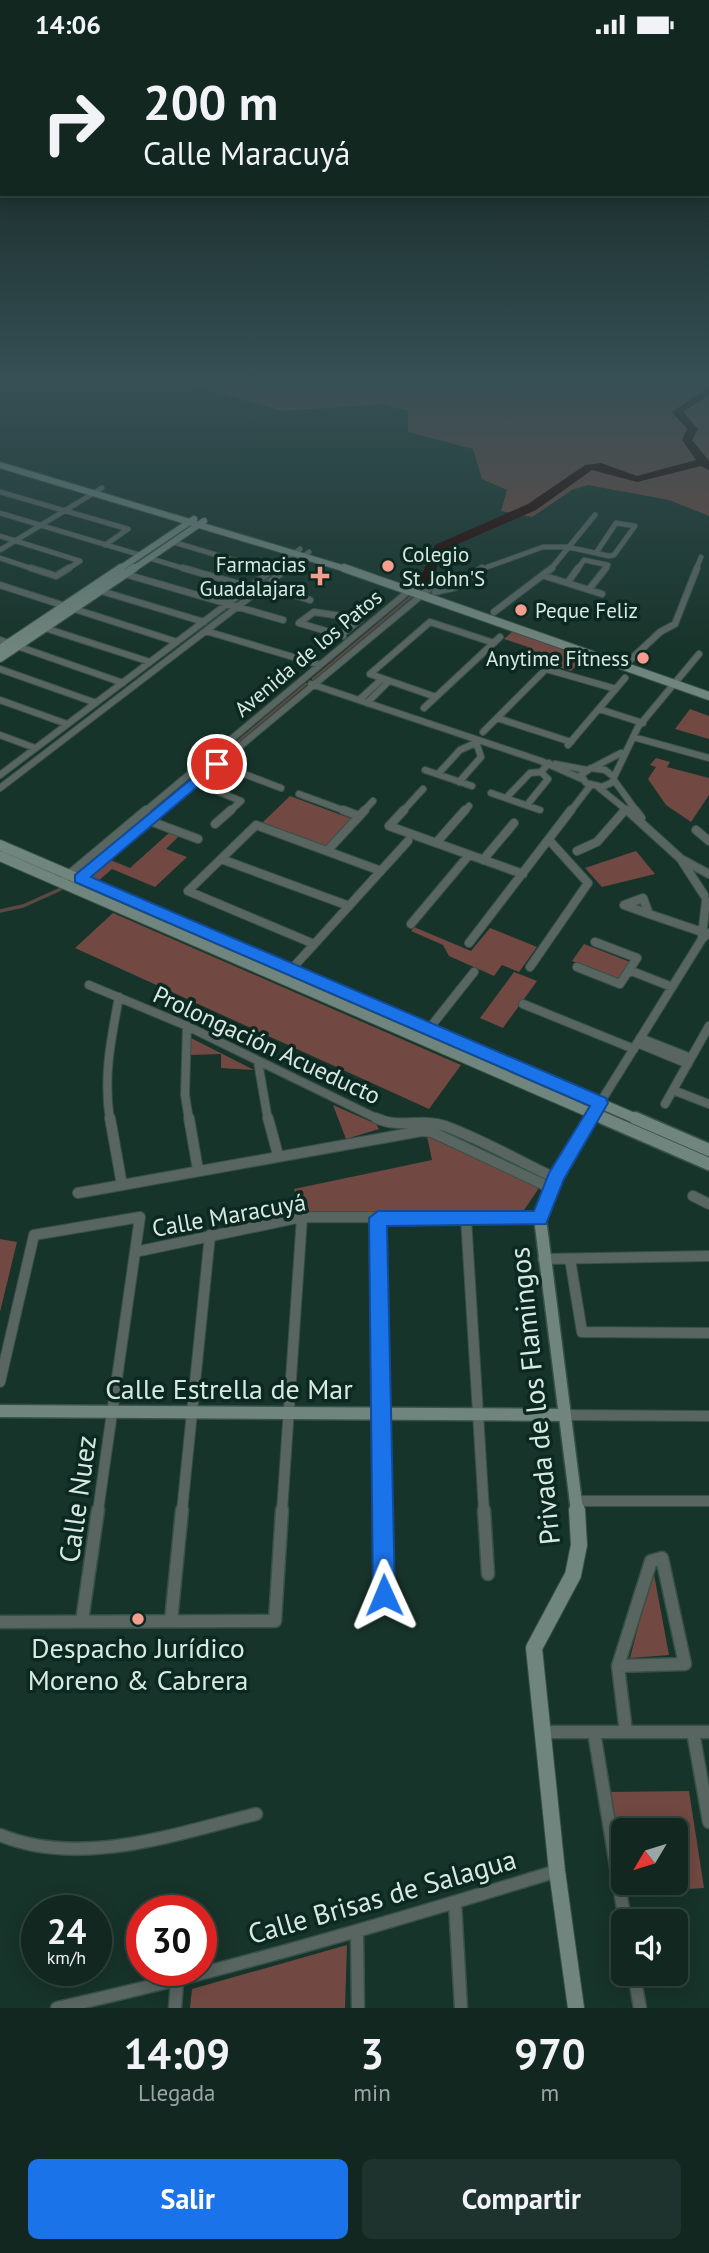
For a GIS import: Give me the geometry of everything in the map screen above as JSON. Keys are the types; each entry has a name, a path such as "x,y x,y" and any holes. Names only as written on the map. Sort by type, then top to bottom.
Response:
{"main road":[{"path":"24,469 303,552 494,613 628,662 709,697"},
{"path":"0,658 173,542 198,520"},
{"path":"0,649 4,642 198,520"},
{"path":"430,592 674,681 709,690"},
{"path":"0,845 284,978 597,1108 709,1150"},
{"path":"0,856 60,882 74,879 292,969 597,1108 709,1164"},
{"name":"Privada de los Flamingos","path":"542,1732 534,1648 573,1575 579,1545 565,1415 542,1259 540,1218 553,1183 597,1108"},
{"name":"Calle Estrella de Mar","path":"0,1411 565,1415"},
{"path":"542,1732 557,1871 576,2008"}],"street":[{"path":"0,550 98,490"},
{"path":"0,492 128,529 105,545"},
{"path":"0,513 140,555"},
{"path":"494,613 545,576 595,515"},
{"path":"616,523 635,526 614,555 596,553 616,523"},
{"path":"0,535 80,561 57,576 0,558"},
{"path":"173,542 272,571"},
{"name":"Avenida de los Patos","path":"74,879 150,821 430,592 456,587 484,566 543,547 568,547 596,553"},
{"path":"1,772 250,587 303,552"},
{"path":"0,788 265,586 303,552"},
{"path":"628,662 660,632 675,624 701,557"},
{"path":"149,558 250,587"},
{"path":"568,582 584,560 605,562 608,565 590,588"},
{"path":"125,574 283,620"},
{"path":"545,576 590,588 602,594"},
{"path":"0,585 177,642"},
{"path":"265,586 310,600"},
{"name":"Avenida de los Patos","path":"74,879 207,759 413,587"},
{"path":"101,591 204,622"},
{"path":"341,635 361,619 314,612 299,623 365,643"},
{"path":"436,697 370,674 430,622 494,643"},
{"path":"45,628 150,662"},
{"path":"206,631 320,665"},
{"path":"424,708 500,637"},
{"path":"4,642 122,683"},
{"path":"470,943 549,840 594,787 609,786 614,779 621,753 674,681 699,654"},
{"path":"483,731 546,669 616,689"},
{"path":"0,670 96,703"},
{"path":"497,717 569,744 625,678"},
{"path":"359,700 386,680"},
{"path":"367,703 386,680"},
{"path":"301,681 479,743 546,763 582,779 646,826 681,859 707,897 705,935 597,1108"},
{"path":"0,700 67,724"},
{"path":"599,709 643,723"},
{"path":"0,735 36,748"},
{"path":"633,737 709,758"},
{"path":"438,774 460,750 479,743"},
{"path":"460,782 481,757 479,743"},
{"path":"582,779 589,769 621,753"},
{"path":"207,759 281,788"},
{"path":"546,763 605,770 646,826"},
{"path":"541,772 546,763"},
{"path":"425,770 471,786"},
{"path":"506,798 530,773 541,772"},
{"path":"527,805 548,779 541,772"},
{"path":"195,782 241,801 215,824"},
{"path":"423,789 389,826 523,874"},
{"path":"491,793 540,810"},
{"path":"299,794 359,816"},
{"path":"327,851 373,801"},
{"path":"436,843 469,806"},
{"path":"577,851 597,842 625,810"},
{"path":"150,821 198,839"},
{"path":"483,860 514,823"},
{"path":"314,944 188,891 256,825 381,871"},
{"path":"696,830 709,841"},
{"path":"530,967 589,883 549,840"},
{"path":"284,978 408,841"},
{"path":"411,924 469,855"},
{"path":"221,859 349,906"},
{"path":"681,859 709,874"},
{"path":"649,914 705,935"},
{"path":"577,967 620,984 637,958 595,941"},
{"path":"630,969 673,985"},
{"path":"428,1030 474,972"},
{"name":"Prolongación Acueducto","path":"89,985 187,1026 388,1124 432,1132 553,1183"},
{"name":"Prolongación Acueducto","path":"119,997 107,1057 106,1095 122,1185"},
{"path":"523,1004 689,1061"},
{"path":"187,1026 185,1095 198,1170"},
{"path":"665,1104 708,1028"},
{"path":"258,1062 263,1101 278,1154"},
{"path":"673,1090 709,1104"},
{"name":"Prolongación Acueducto","path":"78,1193 435,1124 466,1136 553,1183"},
{"path":"459,1145 466,1136"},
{"path":"693,1196 709,1204"},
{"name":"Calle Nuez","path":"0,1382 34,1235 140,1217 82,1621"},
{"path":"0,1622 275,1621 302,1217"},
{"name":"Calle Maracuyá","path":"135,1252 302,1217 540,1218"},
{"path":"378,1218 384,1595"},
{"path":"466,1218 488,1574"},
{"path":"171,1621 210,1235"},
{"path":"542,1259 709,1256"},
{"path":"570,1259 582,1332 709,1333"},
{"name":"Calle Estrella de Mar","path":"565,1415 709,1416"},
{"path":"576,1501 709,1501"},
{"path":"618,1666 685,1664 662,1558 651,1561 618,1666 626,1732"},
{"path":"542,1732 709,1732"},
{"path":"594,1732 623,1909"},
{"path":"693,1732 709,1822"},
{"path":"0,1835 10,1842 43,1848 119,1846 256,1814"},
{"name":"Calle Brisas de Salagua","path":"217,1971 357,1932 557,1871"},
{"path":"455,1903 461,2008"},
{"path":"357,1932 358,2008"},
{"name":"Calle Brisas de Salagua","path":"64,2007 159,1986"},
{"path":"175,2008 177,1986"},
{"path":"636,1986 640,2008"}],"shaded area":[{"path":"479,469 709,469 709,516 669,500 588,485 572,490 532,517 501,511 507,490 482,479"},
{"path":"513,631 584,657 571,671 547,663 543,667 535,665 541,658 523,652 528,647 504,639"},
{"path":"690,709 709,716 709,739 675,729"},
{"path":"656,758 670,762 667,767 709,778 709,795 691,822 666,805 648,779 656,767 650,765"},
{"path":"290,796 352,819 325,847 262,823"},
{"path":"170,832 179,836 166,849 187,857 155,887 112,869 97,882 87,877 108,859 130,868"},
{"path":"636,851 655,874 602,887 585,868"},
{"path":"113,913 461,1065 429,1109 75,948"},
{"path":"414,927 471,951 490,928 537,947 519,972 502,965 494,976 449,956 443,945 411,931"},
{"path":"584,944 630,962 618,979 572,961"},
{"path":"514,972 537,981 503,1028 480,1018"},
{"path":"191,1038 254,1070 221,1068 221,1054 189,1055"},
{"path":"333,1105 376,1124 379,1129 346,1139"},
{"path":"427,1136 539,1188 522,1213 300,1212 294,1189 432,1160"},
{"path":"0,1239 17,1242 0,1312"},
{"path":"653,1569 669,1655 630,1658"},
{"path":"689,1791 704,1888 688,1889 688,1818 611,1818 607,1792"},
{"path":"347,1945 345,2008 190,2008 192,1989 217,1986 217,1982"}],"waterway":[{"path":"424,583 439,548 532,507 586,469"},
{"path":"607,469 637,479 679,469"},
{"path":"313,679 413,595"},
{"path":"217,759 306,684"},
{"path":"175,794 209,765"},
{"path":"154,812 167,801"},
{"path":"129,832 156,810"},
{"path":"80,873 120,840"},
{"path":"0,911 23,906 61,889"}],"place":[{"name":"Colegio St. John'S","path":"388,566"},
{"name":"Farmacias Guadalajara","path":"320,576"},
{"name":"Peque Feliz","path":"521,610"},
{"name":"Anytime Fitness","path":"643,658"},
{"name":"Despacho Jurídico Moreno & Cabrera","path":"138,1619"}],"route":[{"path":"217,764 80,879 600,1103 555,1178 540,1218 378,1218 384,1595"}]}
